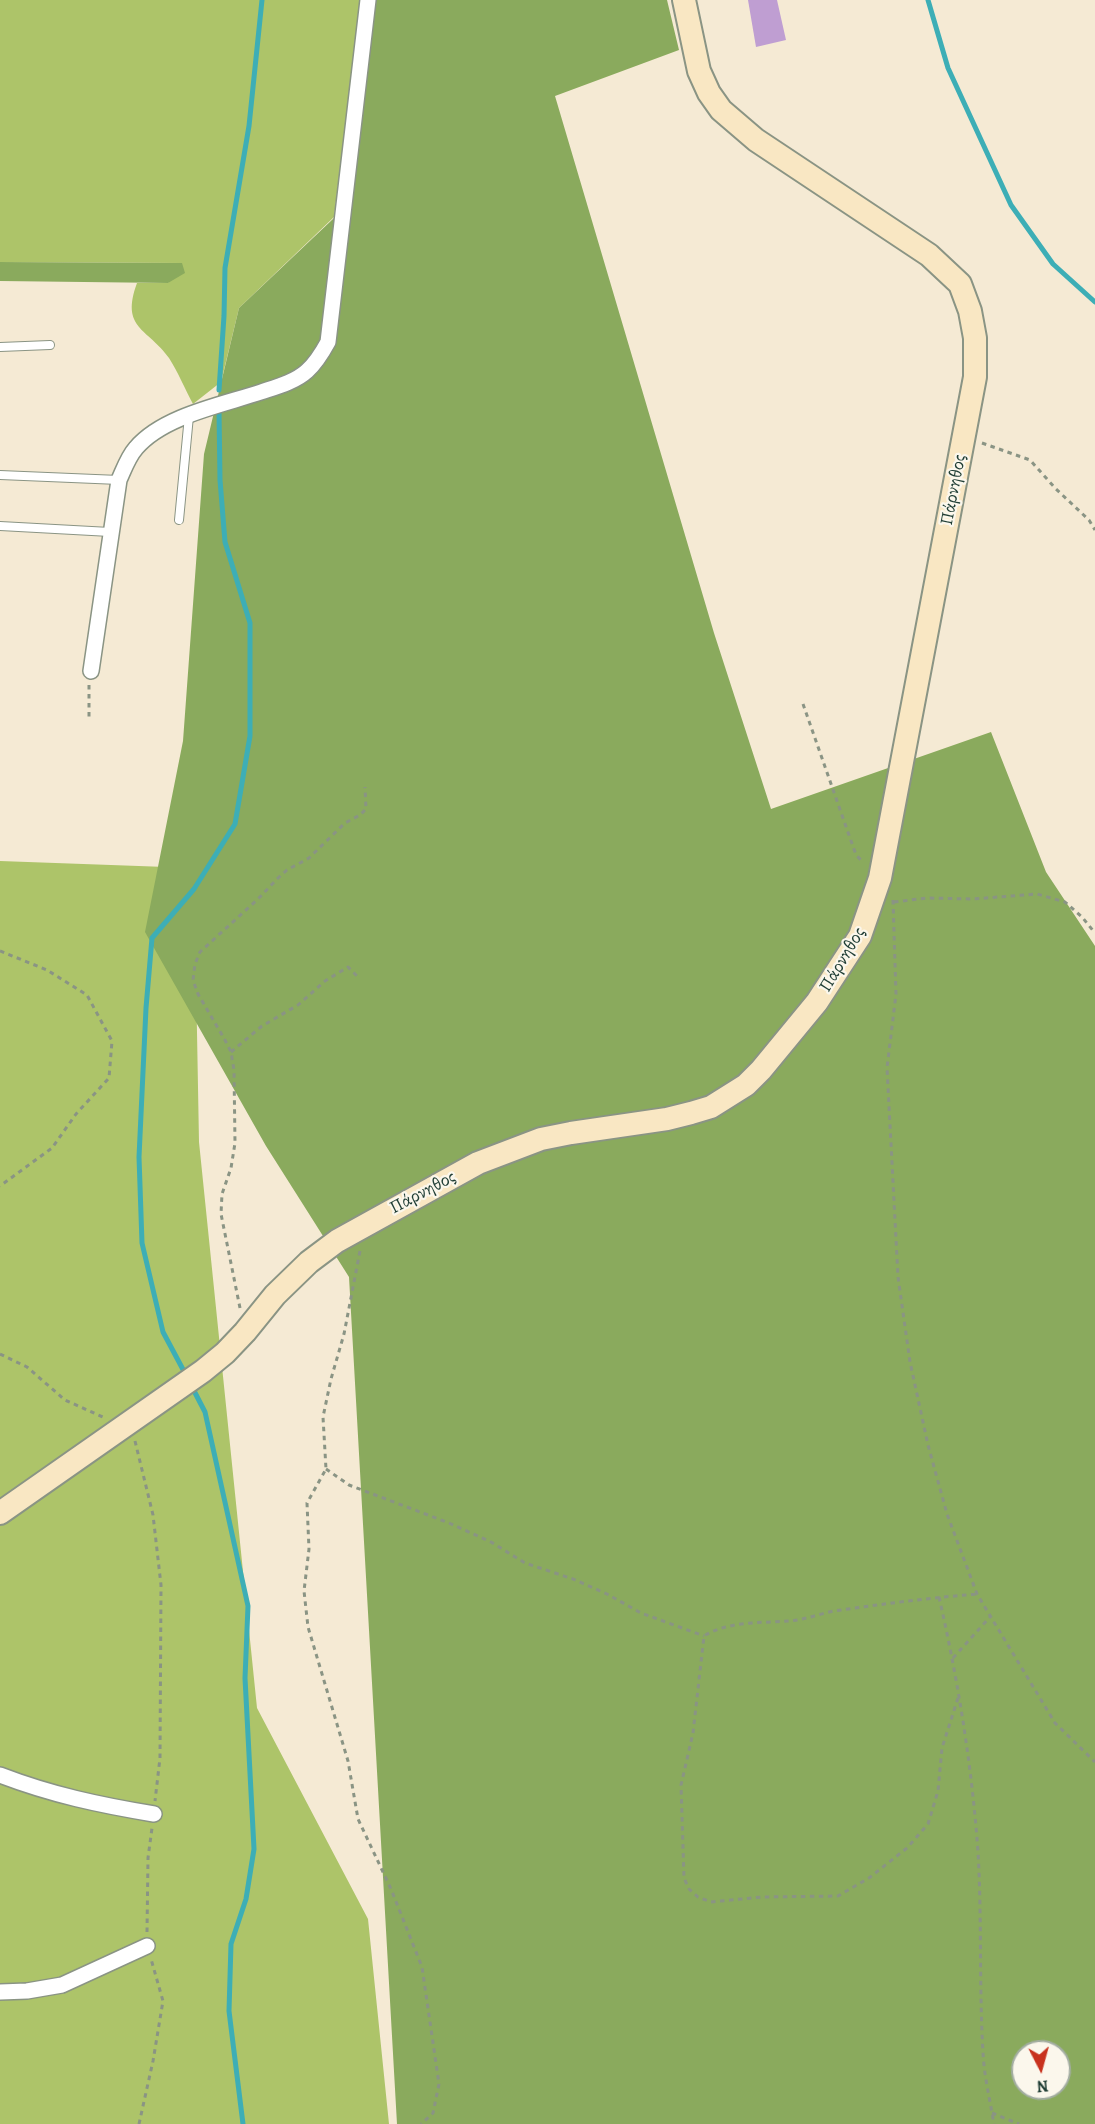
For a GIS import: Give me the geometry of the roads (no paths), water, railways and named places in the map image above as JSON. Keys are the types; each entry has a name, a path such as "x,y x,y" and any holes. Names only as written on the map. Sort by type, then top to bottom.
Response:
{"main road":[{"name":"Πάρνηθος","path":"0,1513 203,1371 225,1353 274,1295 309,1262 366,1223 478,1163 515,1148 571,1132 667,1119 711,1107 729,1097 761,1070 817,1002 861,936 880,878 965,435 975,377 975,338 970,311 960,284 929,255 756,140 721,110 709,93 699,71 684,0"}],"street":[{"path":"91,671 119,480 136,448 154,431 178,419 279,386 305,373 318,360 328,342 368,0"},
{"path":"0,1775 40,1790 88,1802 154,1814"},
{"path":"0,1992 27,1991 62,1985 147,1946"}],"lane":[{"path":"0,347 50,345"},
{"path":"179,520 189,416"},
{"path":"0,475 119,480"},
{"path":"0,526 110,532"}],"waterway":[{"path":"219,390 225,268 249,126 262,0"},
{"path":"928,0 948,68 1011,205 1053,264 1095,302"},
{"path":"187,1377 163,1332 142,1243 139,1157 146,1008 152,938 194,889 235,824 250,736 250,623 225,542 220,480 219,411"},
{"path":"191,1385 205,1412 248,1606 245,1678 254,1849 246,1899 231,1944 229,2011 243,2124"}]}
